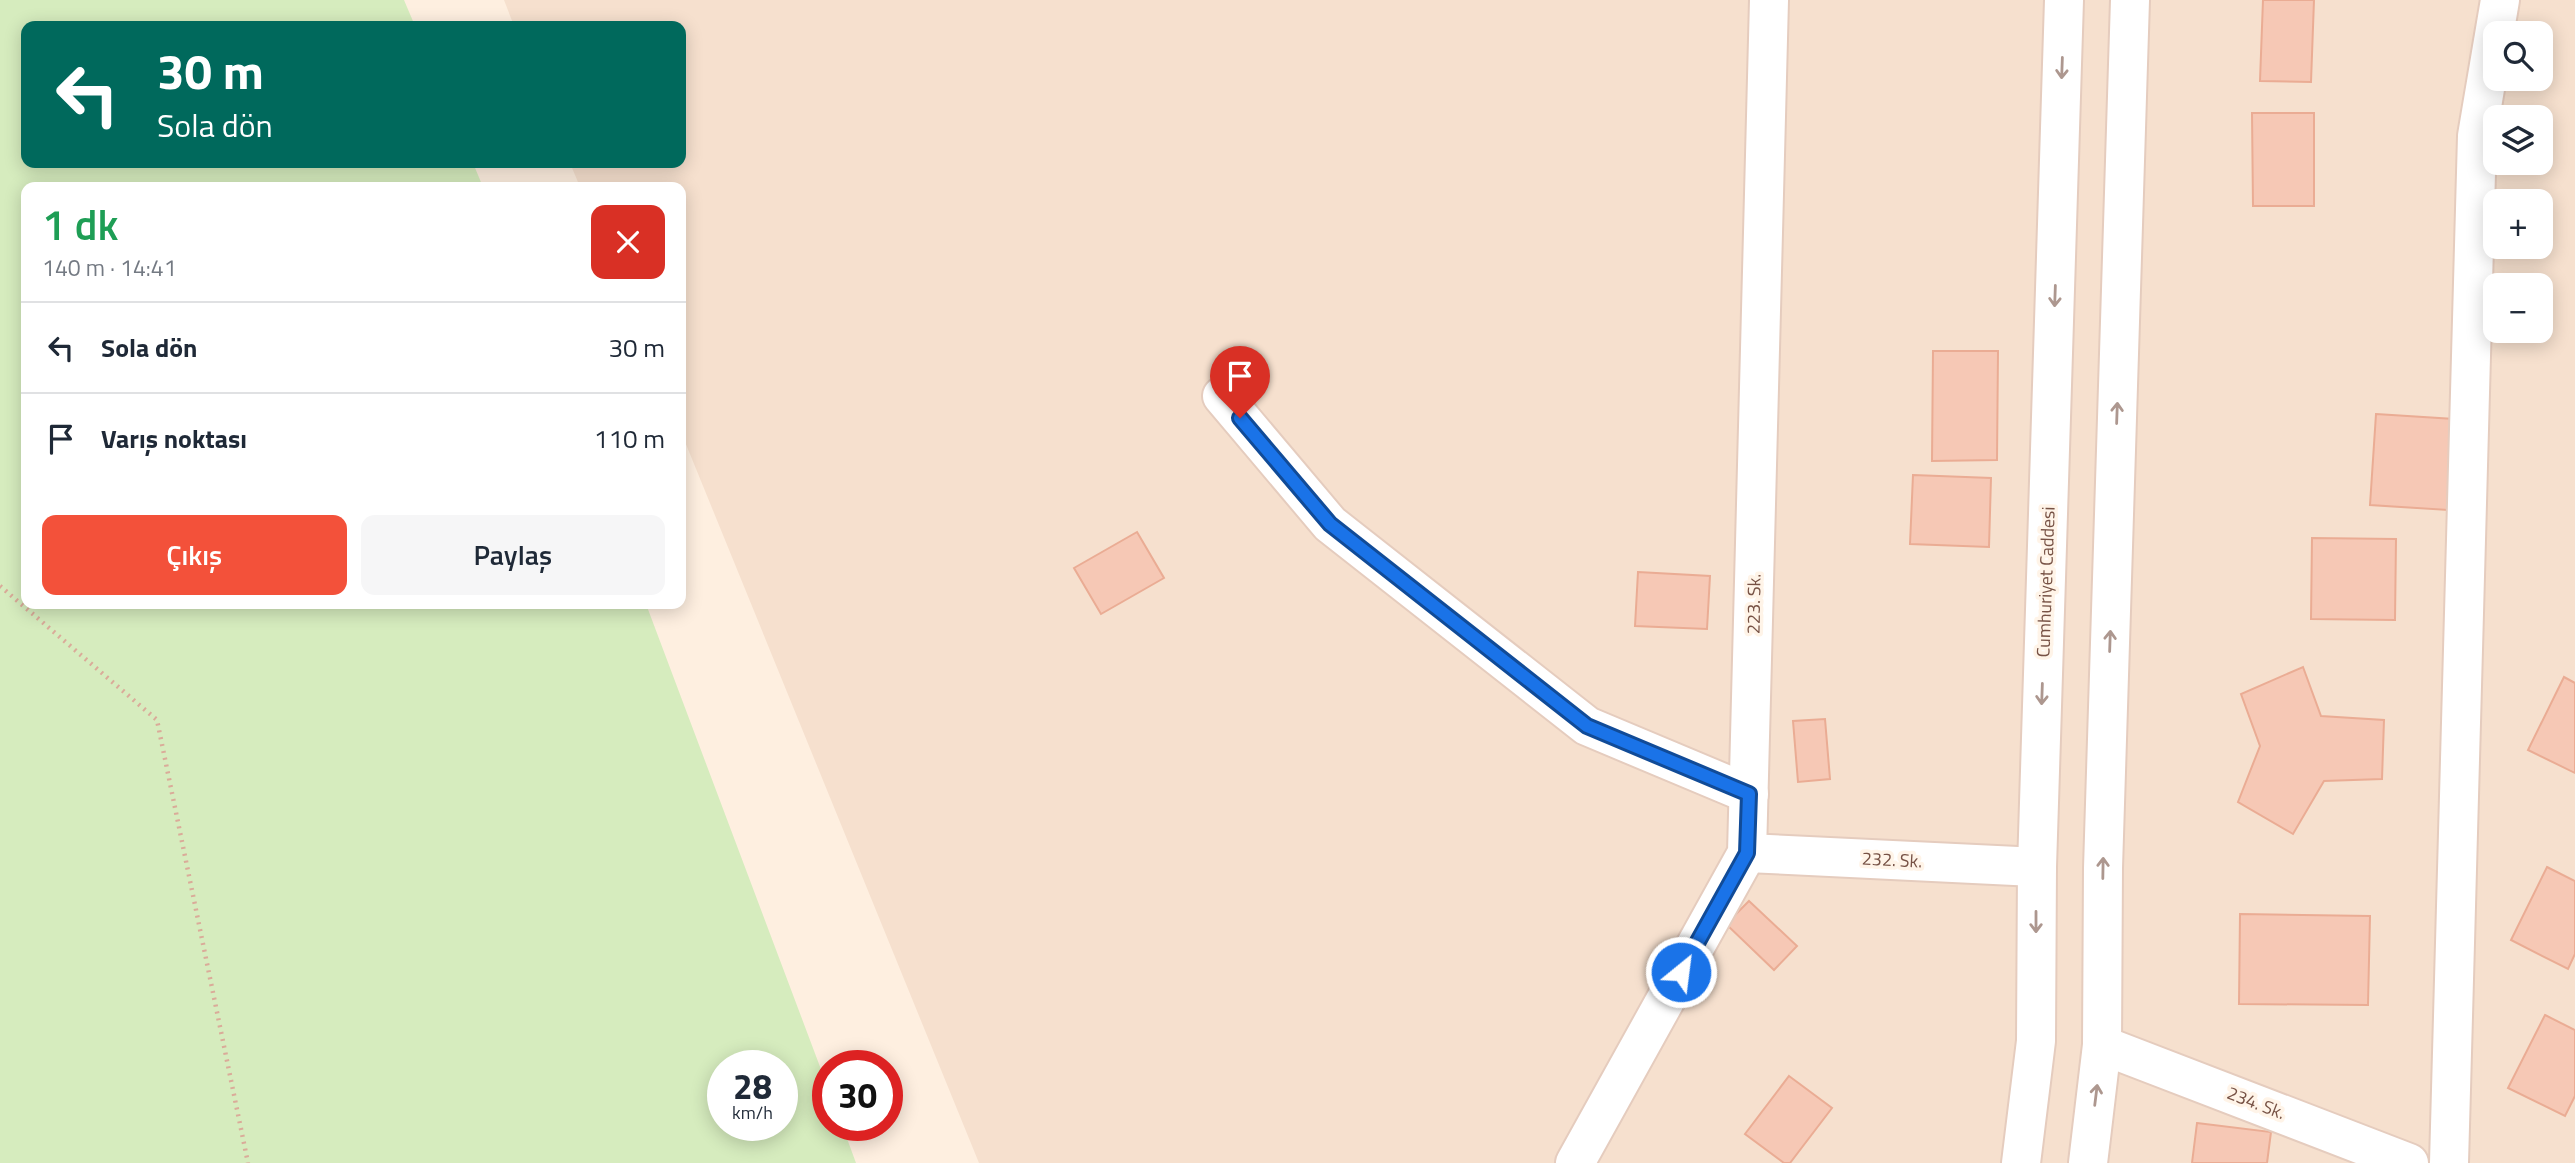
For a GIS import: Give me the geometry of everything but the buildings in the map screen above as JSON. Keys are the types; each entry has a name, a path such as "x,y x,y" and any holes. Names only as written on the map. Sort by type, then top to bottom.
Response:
{"street":[{"name":"223. Sk.","path":"1575,1163 1747,853 1769,0"},
{"name":"Cumhuriyet Caddesi","path":"2021,1163 2036,1041 2037,867 2064,0"},
{"path":"2088,1163 2102,1045 2103,868 2130,0"},
{"path":"2449,1163 2477,136 2500,0"},
{"path":"1222,396 1330,524 1587,726 1749,794"},
{"name":"232. Sk.","path":"1747,853 2037,867"},
{"name":"234. Sk.","path":"2102,1045 2409,1163"}],"path":[{"path":"0,586 21,604"},
{"path":"27,609 157,720 248,1163"}],"shaded area":[{"path":"504,0 2575,0 2575,1163 979,1163 686,444 686,182 578,182 572,168 686,168 686,21 512,21"}],"green space":[{"path":"0,0 404,0 413,21 21,21 21,168 475,168 481,182 21,182 21,609 648,609 814,1050 812,1141 848,1141 856,1163 0,1163"}],"route":[{"path":"1240,418 1330,524 1587,726 1749,794 1747,853 1681,972"}]}
